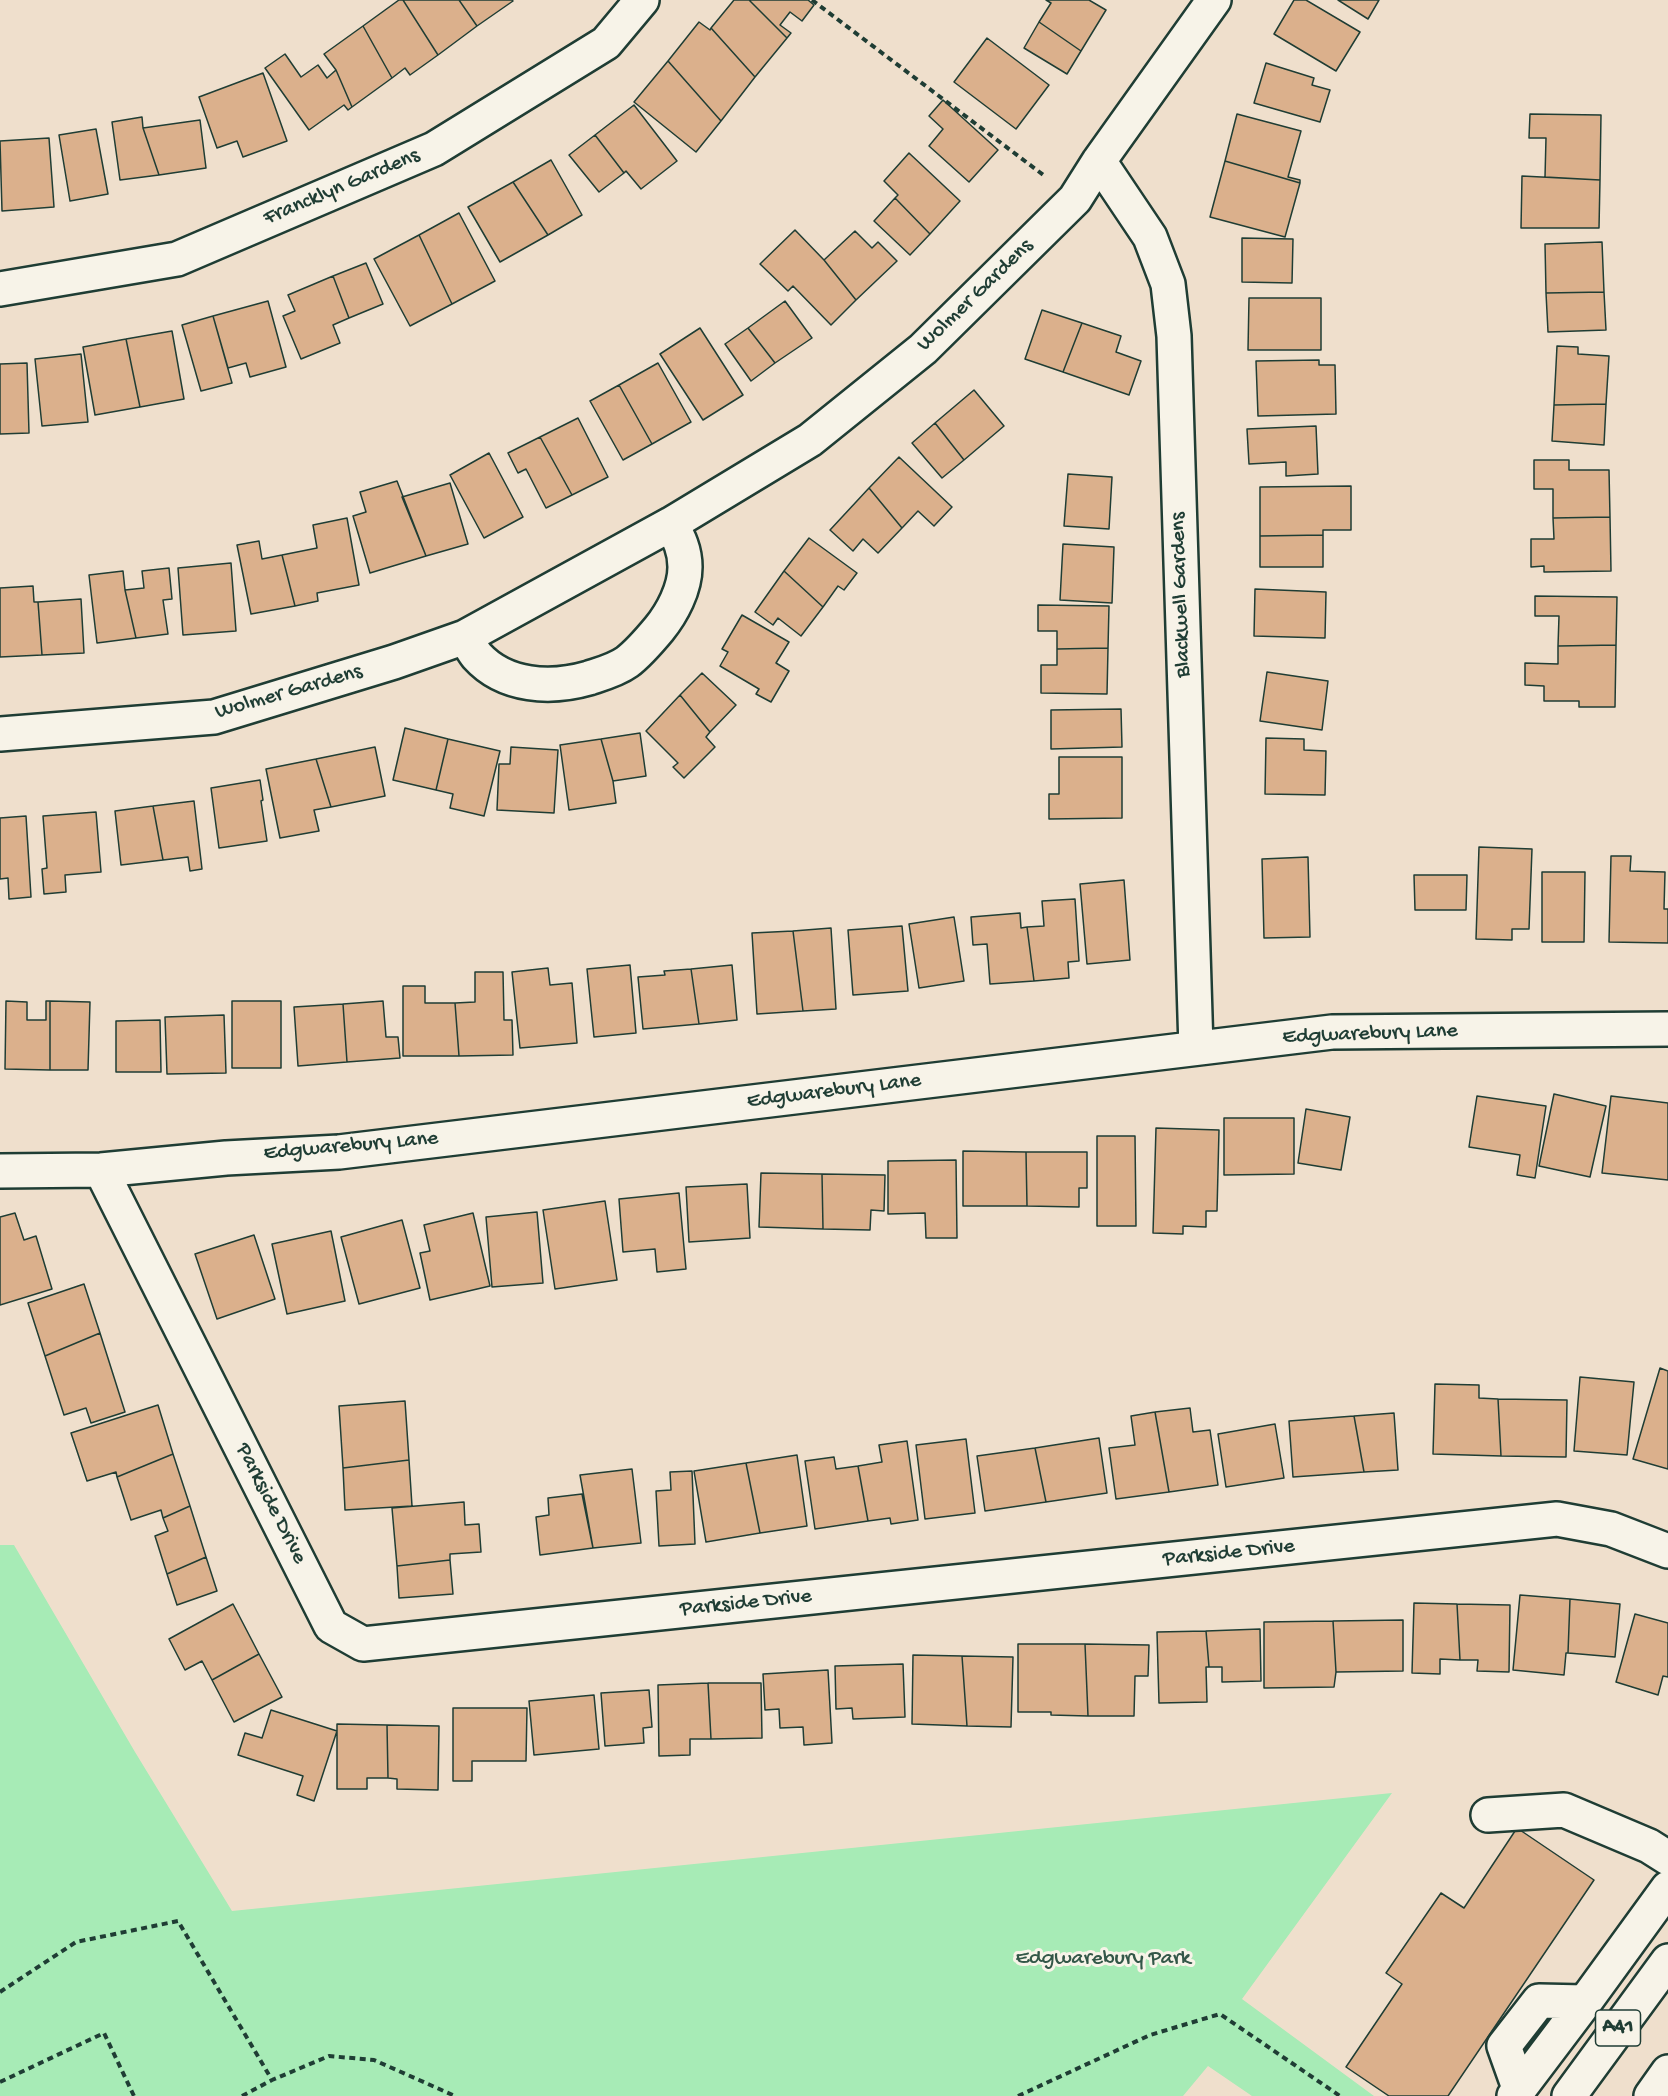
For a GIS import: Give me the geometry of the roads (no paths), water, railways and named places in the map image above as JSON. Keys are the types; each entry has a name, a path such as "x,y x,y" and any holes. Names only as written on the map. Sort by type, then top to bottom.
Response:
{"main road":[{"name":"Francklyn Gardens","path":"0,289 177,259 434,149 606,43 642,0"},
{"name":"Wolmer Gardens","path":"0,734 214,717 394,662 465,637 671,524 810,440 923,349 1075,199 1099,161 1214,0"},
{"name":"Blackwell Gardens","path":"1099,161 1150,237 1168,285 1174,336 1196,1048"},
{"path":"465,637 478,656 495,670 513,679 533,684 572,683 603,674 625,664 641,650 668,618 681,590 685,568 682,543 671,524"},
{"name":"Edgwarebury Lane","path":"0,1171 101,1170 226,1158 339,1152 1332,1032 1668,1029"},
{"name":"Parkside Drive","path":"101,1170 332,1626 363,1644 1557,1519 1611,1529 1668,1551"},
{"path":"1488,1815 1564,1810 1649,1846 1668,1858"},
{"path":"1516,2092 1504,2046 1539,2001 1586,2002 1668,1888"},
{"name":"A41","path":"1569,2096 1668,1961"},
{"path":"1651,2096 1668,2072"}],"park label":[{"name":"Edgwarebury Park","path":"1103,1960"}]}
